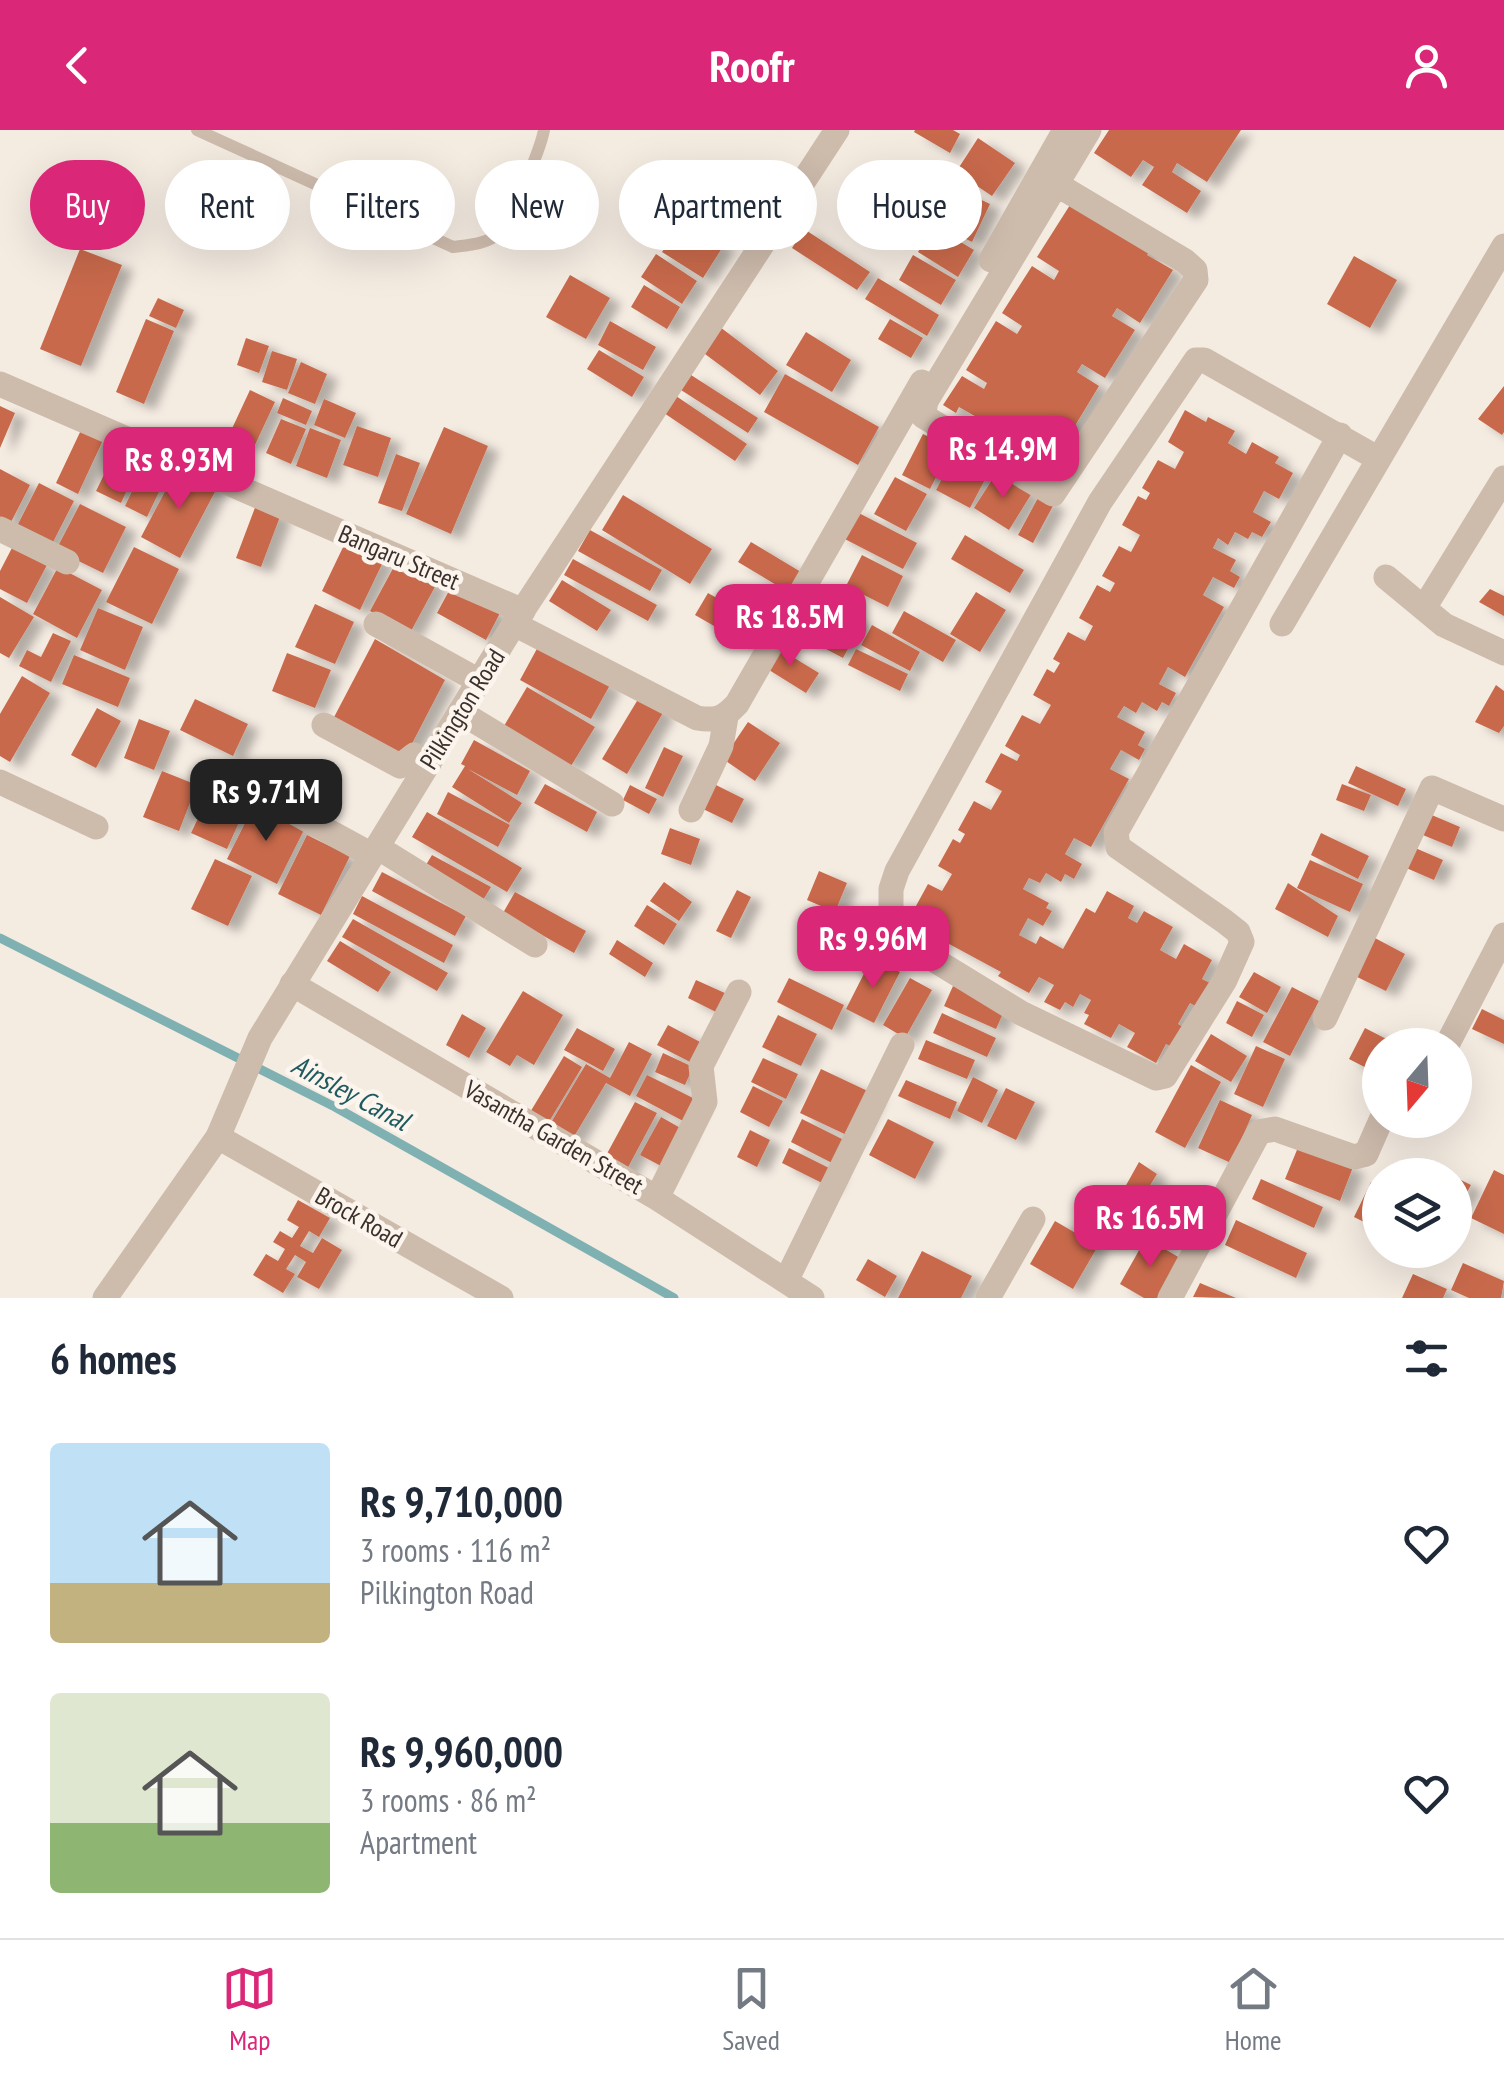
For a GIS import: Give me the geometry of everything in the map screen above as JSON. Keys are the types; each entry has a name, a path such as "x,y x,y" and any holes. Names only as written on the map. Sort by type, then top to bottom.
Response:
{"street":[{"name":"Pilkington Road","path":"105,1298 218,1137 260,1038 518,618 837,130"},
{"path":"691,810 721,746 726,716 737,704 1065,130"},
{"path":"1056,184 1185,261 1194,270 1196,280 1054,494 922,412 1056,184 1089,130"},
{"path":"1282,624 1504,246"},
{"path":"1340,435 1116,832 1118,847 1224,920 1238,932 1242,942 1225,980 1166,1076 1156,1078 1021,1013 905,942 891,914 891,889 906,854 1100,502 1196,360 1204,360 1340,435 1378,458"},
{"name":"Bangaru Street","path":"0,384 518,618 696,718 715,721 726,716"},
{"path":"1424,608 1504,478"},
{"path":"0,529 67,562"},
{"path":"1386,577 1444,625 1504,653"},
{"path":"376,624 479,681"},
{"path":"460,712 612,804"},
{"path":"324,725 400,766 414,755 429,764"},
{"path":"0,782 96,827"},
{"path":"1324,1018 1432,788 1504,819"},
{"path":"251,790 374,851 535,945"},
{"path":"1457,1028 1504,935"},
{"name":"Vasantha Garden Street","path":"292,984 657,1198 812,1298"},
{"path":"657,1198 705,1102 700,1066 740,992"},
{"path":"786,1282 902,1045"},
{"path":"1170,1298 1259,1132 1275,1129 1354,1157 1366,1154 1373,1138"},
{"name":"Brock Road","path":"218,1137 501,1298"},
{"path":"988,1298 1033,1219"}],"lane":[{"path":"198,130 453,246 480,243 500,233 541,146 544,130"}],"building":[{"path":"915,130 953,130 960,134 950,153"},
{"path":"1109,130 1241,130 1207,182 1177,163 1172,172 1201,191 1187,213 1142,185 1154,167 1143,160 1131,177 1094,153"},
{"path":"978,138 1015,163 992,196 982,189 982,160 964,160"},
{"path":"982,200 990,204 982,221"},
{"path":"1070,205 1152,247 1147,255 1173,270 1140,323 1117,308 1112,316 1135,330 1105,378 1082,364 1077,372 1099,386 1070,434 1046,419 1041,426 1065,441 1047,470 1032,461 1035,456 1019,446 1016,450 976,425 980,419 959,407 956,413 943,405 962,376 984,389 987,383 966,370 996,321 1017,334 1022,326 1002,313 1032,266 1054,280 1059,271 1037,257"},
{"path":"817,237 870,272 857,290 795,250 817,250"},
{"path":"80,250 122,265 81,366 40,349"},
{"path":"663,250 721,250 703,278"},
{"path":"919,250 974,250 958,277"},
{"path":"656,254 697,281 682,304 641,277"},
{"path":"913,255 956,280 941,305 899,280"},
{"path":"1354,256 1397,280 1370,328 1327,304"},
{"path":"570,275 610,298 586,339 546,317"},
{"path":"878,278 939,315 927,336 865,299"},
{"path":"644,285 680,307 667,329 631,307"},
{"path":"158,298 184,310 176,328 149,316"},
{"path":"146,319 174,331 144,404 116,392"},
{"path":"890,319 923,338 911,358 878,339"},
{"path":"610,321 656,347 643,370 598,345"},
{"path":"720,327 778,371 760,395 701,351"},
{"path":"806,332 851,360 832,392 786,365"},
{"path":"246,338 269,346 259,373 237,365"},
{"path":"599,350 644,377 632,397 587,369"},
{"path":"272,351 297,359 287,390 262,382"},
{"path":"301,362 327,374 315,404 288,393"},
{"path":"785,374 879,427 858,465 764,412"},
{"path":"691,375 758,418 748,433 681,390"},
{"path":"1504,386 1504,432 1502,435 1478,419"},
{"path":"250,390 275,402 254,447 229,435"},
{"path":"676,396 747,444 735,461 664,413"},
{"path":"283,398 312,411 306,425 277,413"},
{"path":"324,399 356,413 345,438 314,425"},
{"path":"0,406 15,413 0,448"},
{"path":"1185,410 1235,431 1228,443 1246,454 1252,442 1279,457 1275,463 1293,473 1279,499 1264,491 1253,512 1271,522 1262,537 1252,532 1248,539 1235,532 1228,545 1218,538 1213,548 1236,560 1230,571 1240,577 1234,588 1213,577 1203,595 1224,607 1185,677 1168,667 1159,684 1176,693 1169,706 1162,702 1157,711 1142,702 1136,713 1124,706 1117,717 1145,732 1138,745 1145,749 1139,760 1121,750 1110,769 1129,779 1091,847 1074,838 1065,854 1082,864 1074,879 1065,874 1061,882 1046,873 1040,883 1029,878 1023,889 1049,903 1046,908 1052,911 1043,926 1028,918 1019,935 1036,944 1040,936 1063,949 1086,908 1095,913 1107,891 1134,906 1128,918 1137,923 1144,911 1173,927 1160,950 1176,959 1184,944 1212,960 1202,979 1210,983 1197,1007 1190,1003 1178,1024 1185,1028 1174,1048 1166,1044 1156,1063 1127,1047 1135,1033 1119,1024 1111,1038 1084,1024 1089,1015 1084,1013 1091,1000 1080,994 1073,1007 1065,1002 1060,1010 1044,1002 1054,985 1039,977 1029,993 998,976 1001,972 927,932 930,926 911,915 928,884 942,891 952,874 938,866 953,839 960,843 965,834 958,830 974,801 991,810 1002,791 985,782 1001,753 1017,761 1020,755 1005,746 1022,715 1040,724 1051,705 1033,695 1047,669 1054,673 1060,663 1053,659 1068,632 1085,641 1093,626 1079,618 1097,585 1110,592 1115,583 1102,576 1119,546 1131,552 1140,535 1122,525 1138,496 1146,500 1150,493 1142,488 1158,460 1175,469 1184,452 1168,442"},
{"path":"281,419 306,429 291,464 266,453"},
{"path":"357,426 391,438 378,477 343,465"},
{"path":"444,427 488,446 451,534 406,514"},
{"path":"82,428 104,438 78,494 56,483"},
{"path":"310,428 341,440 327,478 296,466"},
{"path":"923,434 951,448 930,489 902,475"},
{"path":"118,446 142,458 121,503 96,491"},
{"path":"957,450 991,468 970,508 936,490"},
{"path":"396,454 420,463 402,511 378,503"},
{"path":"147,460 169,471 147,517 125,506"},
{"path":"178,467 217,488 180,558 141,537"},
{"path":"0,469 30,485 9,526 0,522"},
{"path":"997,472 1032,493 1009,530 974,508"},
{"path":"895,477 927,494 906,531 874,514"},
{"path":"39,483 74,501 50,548 15,530"},
{"path":"623,495 712,549 690,584 602,530"},
{"path":"1039,496 1054,504 1033,543 1018,535"},
{"path":"80,504 126,527 103,573 56,550"},
{"path":"256,505 281,514 261,567 236,558"},
{"path":"851,509 917,543 903,569 837,535"},
{"path":"590,530 662,570 650,591 578,551"},
{"path":"965,535 1024,570 1010,593 951,559"},
{"path":"346,541 384,560 360,610 322,591"},
{"path":"751,542 801,572 788,592 738,562"},
{"path":"13,546 47,565 27,603 0,589 0,571"},
{"path":"134,547 179,569 152,624 106,602"},
{"path":"862,555 903,576 888,607 846,586"},
{"path":"573,559 657,605 648,621 564,575"},
{"path":"397,561 437,583 410,633 370,611"},
{"path":"58,567 102,590 77,638 33,614"},
{"path":"562,580 611,610 597,631 549,601"},
{"path":"451,587 500,613 486,640 437,613"},
{"path":"1490,589 1504,596 1504,616 1479,602"},
{"path":"807,592 863,622 843,658 788,629"},
{"path":"976,592 1006,610 980,652 950,634"},
{"path":"708,593 760,623 747,645 695,615"},
{"path":"0,597 34,617 9,658 0,653"},
{"path":"315,604 354,622 335,664 295,647"},
{"path":"98,608 143,627 125,670 80,650"},
{"path":"904,611 956,640 943,662 892,633"},
{"path":"872,625 920,652 910,671 861,645"},
{"path":"53,633 71,641 51,682 19,666 27,650 41,657"},
{"path":"375,639 445,680 403,761 332,721"},
{"path":"539,645 610,685 591,719 520,680"},
{"path":"773,645 819,673 806,693 761,665"},
{"path":"856,649 908,674 900,691 848,665"},
{"path":"287,653 331,670 315,708 272,691"},
{"path":"74,655 130,678 118,707 62,684"},
{"path":"22,676 50,693 10,762 0,756 0,714"},
{"path":"1496,685 1504,691 1504,726 1499,733 1475,722"},
{"path":"527,687 595,727 571,766 504,726"},
{"path":"640,696 664,711 627,774 602,759"},
{"path":"195,699 248,724 233,756 180,730"},
{"path":"97,708 121,721 96,768 71,755"},
{"path":"139,719 170,731 154,770 124,758"},
{"path":"748,722 780,743 755,781 723,759"},
{"path":"474,740 530,771 517,795 468,769 522,803 509,823 452,787"},
{"path":"664,747 683,756 663,797 645,788"},
{"path":"1356,766 1406,789 1398,806 1348,783"},
{"path":"162,771 197,785 179,831 143,817"},
{"path":"215,782 250,798 227,849 191,833"},
{"path":"545,784 597,812 587,832 534,803"},
{"path":"714,784 744,799 732,823 701,808"},
{"path":"1342,784 1371,795 1364,811 1336,800"},
{"path":"630,785 657,799 649,814 623,800"},
{"path":"448,792 510,825 498,847 437,814"},
{"path":"255,803 305,828 277,884 227,859"},
{"path":"427,812 522,868 507,892 412,837"},
{"path":"1427,813 1460,827 1452,847 1418,833"},
{"path":"670,828 700,839 691,865 661,854"},
{"path":"1321,833 1369,856 1358,879 1311,855"},
{"path":"307,835 350,856 321,915 278,894"},
{"path":"1413,847 1443,860 1434,880 1404,867"},
{"path":"432,855 491,887 480,905 421,873"},
{"path":"215,859 252,876 228,926 191,909"},
{"path":"1310,860 1363,884 1350,912 1297,888"},
{"path":"819,871 847,883 835,912 807,900"},
{"path":"382,872 466,916 455,936 372,891"},
{"path":"664,882 692,902 679,921 650,901"},
{"path":"1288,883 1338,916 1328,937 1275,909"},
{"path":"737,890 751,897 731,938 716,931"},
{"path":"515,892 586,931 574,953 503,913"},
{"path":"362,896 453,945 444,963 353,914"},
{"path":"647,905 677,924 664,945 634,926"},
{"path":"353,919 448,973 437,991 342,937"},
{"path":"1373,937 1405,954 1386,991 1353,975"},
{"path":"617,940 653,963 645,977 609,954"},
{"path":"340,941 391,972 378,992 327,961"},
{"path":"872,958 900,972 874,1023 846,1009"},
{"path":"1254,972 1281,987 1267,1013 1239,997"},
{"path":"789,978 844,1005 832,1030 777,1002"},
{"path":"910,978 932,990 905,1038 883,1025"},
{"path":"696,980 727,994 718,1013 688,998"},
{"path":"953,986 1005,1009 996,1029 944,1006"},
{"path":"1292,987 1319,1001 1290,1056 1263,1042"},
{"path":"523,991 563,1015 534,1065 517,1055 510,1066 486,1052"},
{"path":"1237,1001 1264,1015 1252,1037 1226,1023"},
{"path":"1482,1009 1504,1020 1504,1044 1472,1029"},
{"path":"942,1013 996,1038 987,1057 933,1033"},
{"path":"462,1014 486,1028 469,1058 446,1045"},
{"path":"778,1015 817,1034 801,1066 762,1047"},
{"path":"668,1025 702,1043 692,1063 657,1045"},
{"path":"577,1028 615,1049 603,1071 564,1050"},
{"path":"1211,1034 1247,1056 1231,1082 1195,1061"},
{"path":"1362,1034 1362,1066 1349,1059"},
{"path":"926,1040 975,1060 967,1079 918,1059"},
{"path":"629,1042 652,1054 630,1096 606,1083 572,1140 549,1126 586,1064 610,1078"},
{"path":"1256,1046 1285,1059 1263,1107 1234,1094"},
{"path":"663,1053 693,1067 685,1085 655,1072"},
{"path":"564,1056 582,1067 547,1125 529,1114"},
{"path":"763,1058 798,1074 786,1099 751,1082"},
{"path":"1191,1065 1221,1082 1185,1148 1155,1132"},
{"path":"821,1069 874,1094 853,1138 800,1113"},
{"path":"647,1075 697,1100 685,1122 636,1096"},
{"path":"973,1077 998,1090 982,1123 957,1111"},
{"path":"906,1080 957,1102 950,1119 898,1096"},
{"path":"753,1086 783,1101 769,1127 740,1112"},
{"path":"1006,1088 1035,1102 1016,1140 987,1126"},
{"path":"1220,1100 1252,1115 1231,1163 1198,1148"},
{"path":"635,1102 657,1113 625,1173 603,1161"},
{"path":"661,1117 684,1130 663,1167 640,1155"},
{"path":"802,1119 846,1141 834,1164 791,1142"},
{"path":"888,1119 934,1142 915,1179 869,1155"},
{"path":"750,1130 770,1140 757,1167 737,1157"},
{"path":"1299,1145 1353,1167 1340,1201 1285,1179"},
{"path":"789,1148 835,1171 828,1186 782,1163"},
{"path":"1139,1162 1157,1174 1132,1215 1115,1205"},
{"path":"1494,1170 1504,1175 1504,1234 1472,1216"},
{"path":"1261,1179 1323,1207 1314,1228 1252,1199"},
{"path":"298,1200 330,1218 319,1237 309,1231 300,1246 313,1253 322,1238 342,1250 319,1289 297,1277 306,1262 295,1255 286,1269 295,1274 283,1293 253,1275 266,1254 278,1261 285,1249 273,1242 280,1231 292,1238 299,1227 287,1220"},
{"path":"1362,1201 1362,1221 1354,1217"},
{"path":"1236,1220 1307,1253 1296,1278 1225,1245"},
{"path":"1055,1221 1098,1246 1073,1289 1030,1264"},
{"path":"1146,1238 1180,1258 1157,1298 1144,1298 1120,1284"},
{"path":"922,1251 972,1276 961,1298 898,1298"},
{"path":"868,1259 897,1276 885,1297 856,1280"},
{"path":"1472,1267 1504,1281 1501,1298 1469,1298 1451,1290 1461,1268"},
{"path":"1413,1274 1447,1289 1443,1298 1402,1298"},
{"path":"1200,1283 1236,1298 1193,1297"}],"waterway":[{"name":"Ainsley Canal","path":"0,938 335,1107 674,1298"}]}
